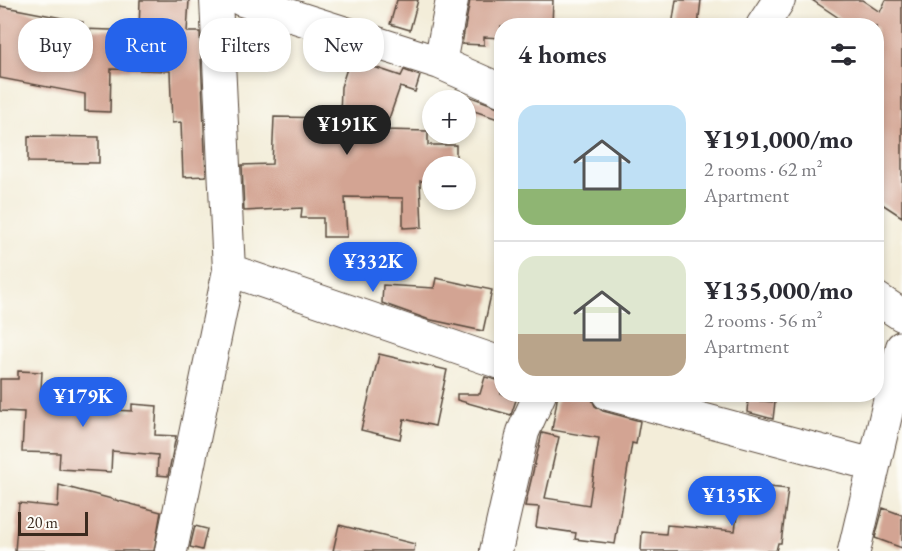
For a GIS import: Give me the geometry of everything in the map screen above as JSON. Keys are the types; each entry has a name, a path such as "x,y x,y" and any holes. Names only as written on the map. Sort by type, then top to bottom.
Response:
{"street":[{"path":"171,551 229,270 216,0"},
{"path":"242,0 440,63 494,87"},
{"path":"440,63 452,0"},
{"path":"767,18 778,0"},
{"path":"229,270 494,361"},
{"path":"884,303 902,315"},
{"path":"854,551 902,347"},
{"path":"496,551 523,432 536,402"},
{"path":"638,402 874,465"}],"building":[{"path":"140,0 189,0 187,32 187,18 139,18"},
{"path":"397,0 418,0 410,30 390,24"},
{"path":"470,0 553,0 552,18 494,18 494,38 484,37 484,45 462,44"},
{"path":"676,0 701,0 699,18 673,18"},
{"path":"812,0 862,0 880,12 886,0 902,0 902,217 884,205 884,18 839,18"},
{"path":"0,6 62,18 18,18 18,72 93,72 93,29 105,30 105,72 111,72 110,112 85,111 85,94 0,78"},
{"path":"187,32 199,32 199,72 202,72 206,176 183,177 181,122 172,123 170,72 187,72"},
{"path":"384,70 401,76 404,70 420,76 415,92 400,87 385,130 422,131 422,144 456,145 456,156 422,156 422,181 420,181 422,227 403,228 403,198 345,197 347,237 323,237 323,218 301,218 302,208 244,211 242,165 272,164 274,117 340,118 341,87 346,72"},
{"path":"476,99 494,105 494,118 476,112"},
{"path":"28,136 99,137 99,163 28,162"},
{"path":"436,278 492,290 483,331 427,319 382,303 383,285 434,288"},
{"path":"379,354 447,370 435,426 404,419 400,439 361,430"},
{"path":"18,371 42,372 41,390 55,390 54,407 132,411 132,404 157,406 155,435 176,436 168,476 157,475 158,455 112,451 111,472 59,469 60,453 22,452 24,412 0,411 0,379 18,379"},
{"path":"485,377 494,379 494,402 515,402 511,415 457,400 457,394 480,394"},
{"path":"557,402 593,402 603,411 640,421 636,444 632,443 615,544 575,539 576,533 536,527 539,507 525,506 542,433 559,437 545,498 589,505 599,438 552,430"},
{"path":"748,402 775,402 773,419 747,412"},
{"path":"741,484 788,489 781,543 778,543 776,551 641,551 642,532 666,534 667,525 735,531"},
{"path":"59,485 161,512 154,551 15,551 19,503 58,507"},
{"path":"883,508 902,515 902,548 875,538"},
{"path":"339,525 415,544 414,551 333,551"},
{"path":"195,526 207,529 202,550 190,547"}]}
